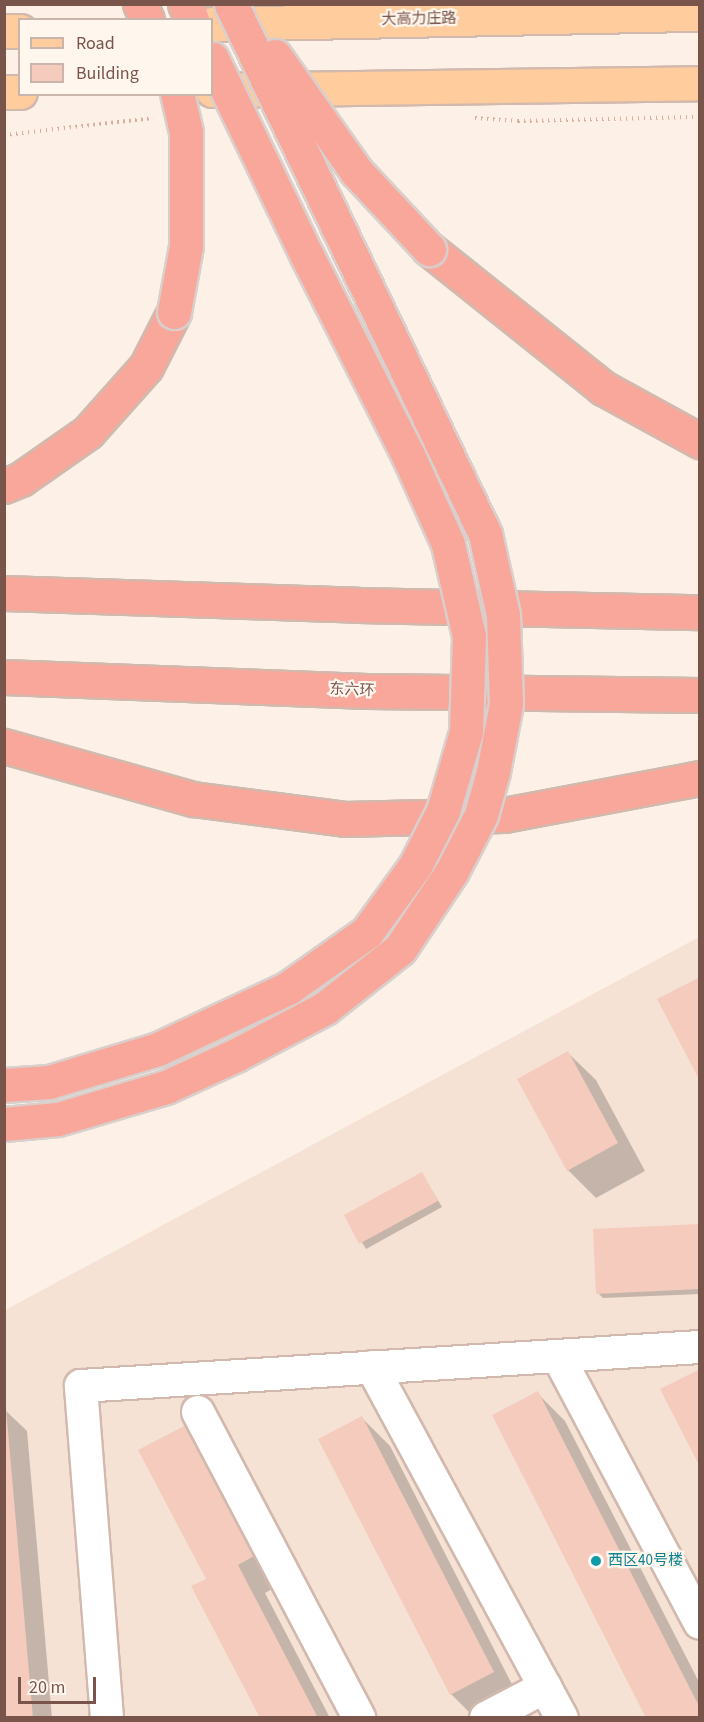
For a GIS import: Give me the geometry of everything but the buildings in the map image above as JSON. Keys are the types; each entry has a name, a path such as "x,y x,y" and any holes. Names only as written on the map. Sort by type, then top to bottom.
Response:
{"highway":[{"path":"140,4 146,18"},
{"path":"185,4 191,18"},
{"path":"4,1124 58,1119 166,1087 236,1055 325,1008 400,949 452,871 481,815 493,772 506,704 503,615 485,534 231,4"},
{"path":"241,4 316,117 356,171 429,249 603,388 699,441"},
{"path":"4,1085 50,1082 159,1049 288,988 367,932 415,866 443,811 466,732 469,636 448,544 408,455 307,256 213,61"},
{"path":"4,486 21,479 88,432 146,367 174,312 186,246 186,132 177,96"},
{"path":"4,593 346,605 699,612"},
{"name":"东六环","path":"4,677 367,691 699,694"},
{"path":"4,746 193,799 345,819 504,815 699,778"}],"main road":[{"name":"大高力庄路","path":"213,24 699,14"},
{"path":"213,90 699,83"}],"lane":[{"path":"107,1718 81,1386 699,1347"},
{"path":"558,1356 699,1623"},
{"path":"372,1367 562,1718"},
{"path":"198,1412 359,1718"},
{"path":"486,1718 545,1687"}],"shaded area":[{"path":"699,937 699,1717 5,1718 5,1310"}],"place":[{"name":"西区40号楼","path":"596,1561"}]}
